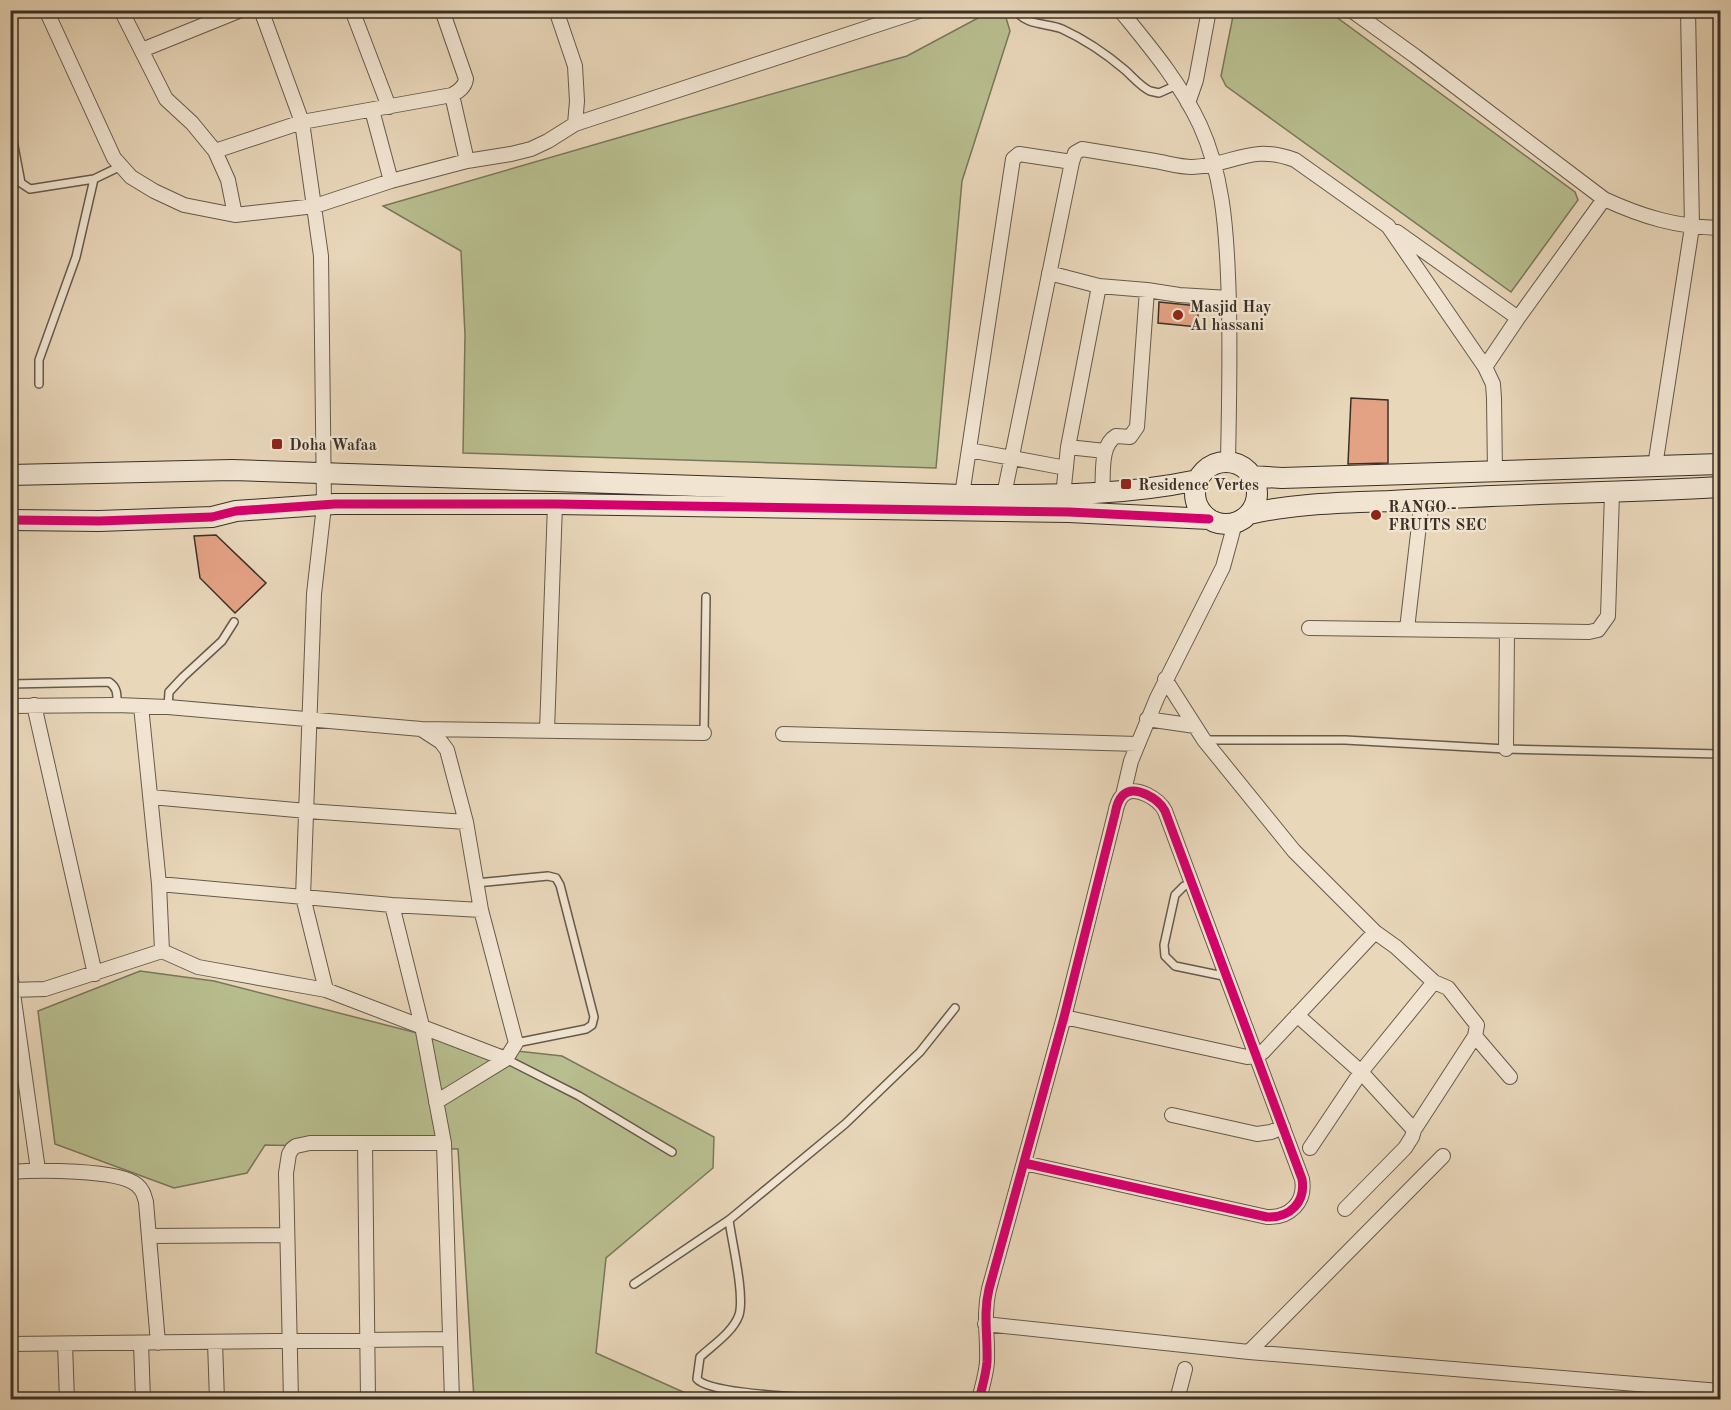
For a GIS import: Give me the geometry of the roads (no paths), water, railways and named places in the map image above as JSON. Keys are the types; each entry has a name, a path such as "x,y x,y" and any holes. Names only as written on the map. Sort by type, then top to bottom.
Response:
{"street":[{"path":"46,10 114,158 131,177 184,205 236,215 315,206 391,181 467,161 531,149 575,124 922,10"},
{"path":"122,10 166,99 192,123 215,151 228,180 236,215"},
{"path":"142,50 241,10"},
{"path":"261,10 302,122 321,256 324,506 314,594 303,897 326,990"},
{"path":"352,10 389,106"},
{"path":"215,151 302,122 452,95 463,87 466,79 442,10"},
{"path":"556,10 575,66 577,101 575,124"},
{"path":"1119,10 1170,71 1200,125 1215,163 1223,204 1231,328 1228,463"},
{"path":"1188,103 1196,80 1209,10"},
{"path":"1351,10 1604,199 1655,219 1692,227 1720,228"},
{"path":"1655,466 1692,227 1688,10"},
{"path":"452,95 467,161"},
{"path":"372,110 391,181"},
{"path":"1004,495 1072,162 1075,153 1082,149 1189,167 1250,154 1281,154 1295,160 1518,318"},
{"path":"962,495 1013,159 1019,154 1072,162"},
{"path":"1485,367 1604,199"},
{"path":"1388,226 1485,367 1493,384 1496,472"},
{"path":"1049,273 1100,286 1229,298"},
{"path":"1063,496 1068,447 1100,286"},
{"path":"1102,494 1105,451 1110,440 1116,436 1130,437 1137,427 1147,290"},
{"path":"1068,447 1105,451"},
{"path":"969,450 1066,468"},
{"path":"979,1400 987,1365 985,1324 987,1299 1064,1017 1114,814 1123,795 1131,761 1166,679 1223,567 1242,518 1256,500 1255,483 1241,467 1228,463 1210,467 1198,480 1195,489 1198,506 1209,519"},
{"path":"1251,476 1282,478 1720,464"},
{"path":"10,475 232,470 962,495 1063,496 1163,488 1198,480"},
{"path":"10,520 99,521 212,517 236,511 324,506 555,504 1070,512 1209,519 1226,525 1280,507 1720,487"},
{"path":"1309,628 1590,632 1598,630 1604,625 1608,616 1612,493"},
{"path":"1407,629 1422,499"},
{"path":"547,731 555,504"},
{"path":"1506,749 1507,631"},
{"path":"1166,679 1204,740 1294,851 1375,932 1396,946 1434,982 1448,987 1477,1025 1475,1036 1414,1130 1405,1148 1345,1209"},
{"path":"34,705 95,974"},
{"path":"10,706 168,707 421,729 704,733"},
{"path":"141,706 159,884 162,951"},
{"path":"1148,719 1195,726"},
{"path":"421,729 441,742 447,750 466,822 481,910 516,1043 506,1059 436,1102"},
{"path":"783,734 1138,744"},
{"path":"1024,1163 1275,1218 1283,1216 1296,1206 1302,1193 1303,1186 1283,1127 1162,805 1157,800 1138,792 1123,795"},
{"path":"151,797 466,822"},
{"path":"159,884 392,905 481,910"},
{"path":"392,905 422,1026 444,1143 452,1400"},
{"path":"1064,1017 1247,1057 1255,1056 1263,1052 1375,932"},
{"path":"12,989 45,989 162,951 198,967 326,990 506,1059"},
{"path":"10,972 38,1170"},
{"path":"1310,1148 1361,1072 1434,982"},
{"path":"1297,1015 1361,1072 1414,1130"},
{"path":"1475,1036 1510,1077"},
{"path":"1172,1115 1257,1134 1283,1127"},
{"path":"291,1400 286,1235 286,1173 289,1154 296,1146 310,1143 444,1143"},
{"path":"365,1143 368,1400"},
{"path":"1249,1352 1443,1156"},
{"path":"10,1172 38,1170 121,1177 137,1185 144,1193 158,1342"},
{"path":"149,1236 286,1235"},
{"path":"985,1324 1249,1352 1720,1391"},
{"path":"10,1344 450,1340"},
{"path":"215,1342 217,1400"},
{"path":"141,1343 143,1400"},
{"path":"65,1344 67,1400"},
{"path":"1177,1400 1185,1369"}],"lane":[{"path":"1016,10 1026,20 1059,28 1085,40 1150,91 1164,92 1178,84"},
{"path":"10,125 21,183 30,189 94,179 122,166"},
{"path":"39,384 39,360 76,257 94,179"},
{"path":"704,733 706,597"},
{"path":"168,707 169,692 222,641 234,622"},
{"path":"10,684 109,682 117,691 117,705"},
{"path":"1204,740 1345,740 1506,749 1720,754"},
{"path":"476,883 548,876 556,878 560,885 590,997 594,1017 592,1025 586,1029 516,1043"},
{"path":"1193,883 1184,886 1175,895 1164,945 1165,956 1175,966 1228,977"},
{"path":"634,1284 729,1220 845,1124 920,1052 955,1008"},
{"path":"506,1059 579,1096 672,1152"},
{"path":"729,1220 740,1295 739,1315 728,1332 700,1357 697,1379 702,1384 730,1391 837,1400"}],"place":[{"name":"Masjid Hay Al hassani","path":"1178,315"},
{"name":"Doha Wafaa","path":"277,444"},
{"name":"Residence Vertes","path":"1126,484"},
{"name":"RANGO - FRUITS SEC","path":"1376,515"}]}
